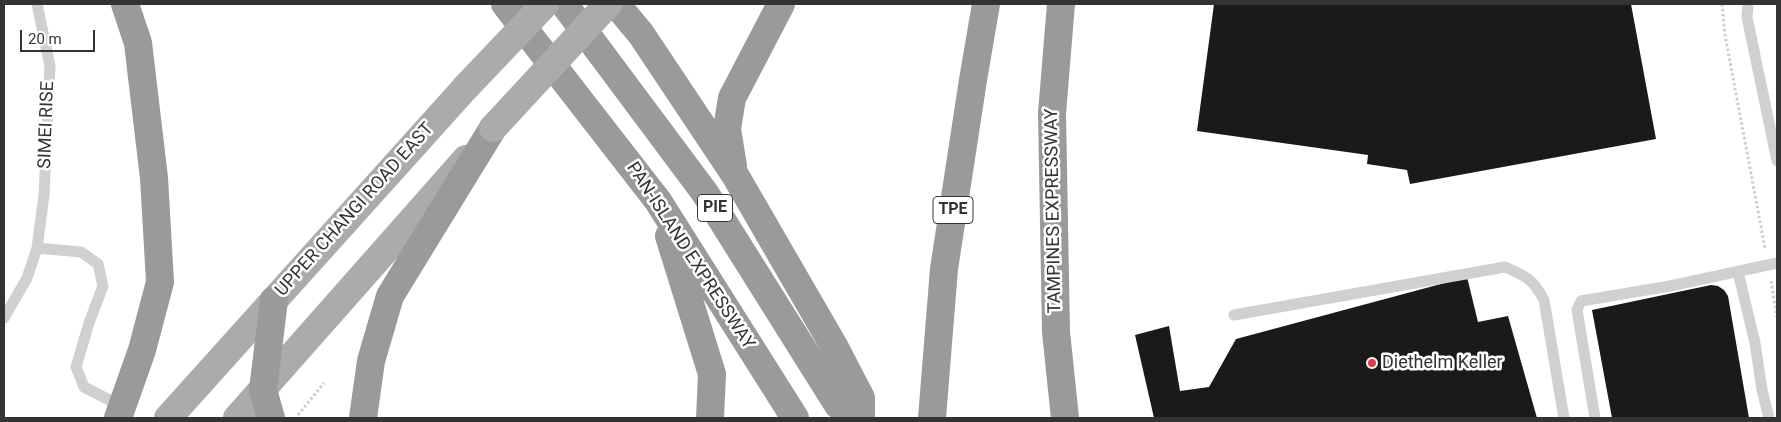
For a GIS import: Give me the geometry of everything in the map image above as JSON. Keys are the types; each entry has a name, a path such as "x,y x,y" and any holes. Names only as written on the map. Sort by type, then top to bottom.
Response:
{"highway":[{"path":"120,413 142,350 160,282 154,178 138,43 125,4"},
{"name":"PAN-ISLAND EXPRESSWAY","path":"505,4 658,201 795,418"},
{"name":"PIE","path":"564,4 705,193 838,405 856,418"},
{"path":"616,4 641,34 735,175 834,346 861,398 861,418"},
{"path":"735,175 728,129 732,98 782,4"},
{"name":"TPE","path":"932,418 944,269 986,4"},
{"name":"TAMPINES EXPRESSWAY","path":"1061,4 1052,113 1056,332 1065,418"},
{"path":"364,418 371,361 390,296 493,128"},
{"path":"658,201 712,374 710,418"},
{"path":"271,418 263,390 274,300"}],"main road":[{"name":"UPPER CHANGI ROAD EAST","path":"168,418 466,87 545,4"},
{"path":"237,418 493,128 608,4"}],"lane":[{"name":"SIMEI RISE","path":"4,318 27,278 37,248 44,195 50,66 37,4"},
{"path":"1748,4 1747,16 1777,161"},
{"path":"37,248 81,252 98,264 103,286 89,322 76,367 84,387 120,413"},
{"path":"1595,418 1577,310 1581,301 1773,264"},
{"path":"1234,315 1505,268 1522,274 1536,285 1544,300 1564,418"},
{"path":"1738,272 1755,343 1760,381 1769,418"}],"path":[{"path":"1722,4 1726,35 1773,264 1777,317"},
{"path":"295,418 324,383"}],"building":[{"path":"1214,4 1631,4 1656,139 1410,184 1407,170 1367,164 1368,155 1197,131"},
{"name":"Diethelm Keller","path":"1467,277 1478,322 1508,316 1537,418 1154,418 1135,335 1169,326 1180,391 1209,387 1236,339"},
{"path":"1711,285 1718,286 1728,296 1749,418 1612,418 1592,310"}],"place":[{"name":"Diethelm Keller","path":"1372,363"}]}
